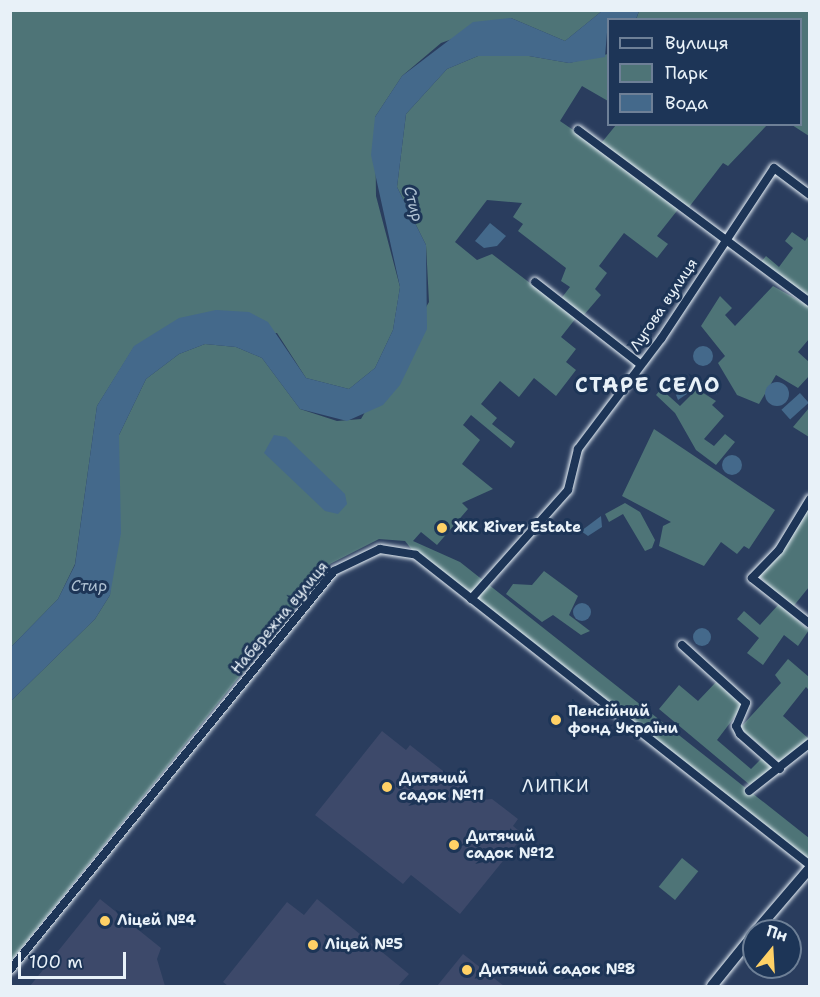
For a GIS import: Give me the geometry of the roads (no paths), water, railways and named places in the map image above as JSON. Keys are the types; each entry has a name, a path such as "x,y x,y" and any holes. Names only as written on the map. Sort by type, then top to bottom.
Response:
{"main road":[{"path":"766,919 809,866"},
{"path":"712,987 742,949"}],"street":[{"path":"578,130 810,302"},
{"name":"Лугова вулиця","path":"471,599 568,490 578,449 640,364 774,168 810,195"},
{"path":"535,282 640,364"},
{"path":"810,499 779,550 752,578 810,624"},
{"name":"Набережна вулиця","path":"10,970 334,571 380,549 398,550 416,555 809,866"},
{"path":"682,645 746,703 736,726 780,769"},
{"path":"749,792 810,743"}],"water":[{"name":"Стир","path":"602,11 639,11 636,18 607,18 605,57 569,63 529,56 478,56 447,69 406,114 397,187 426,245 427,329 400,385 383,405 347,421 300,409 262,358 236,347 205,344 179,354 146,379 119,435 121,533 110,595 95,619 11,701 11,647 58,599 75,565 97,406 134,346 179,318 216,310 249,312 268,322 306,378 349,389 375,368 393,330 400,287 371,155 375,117 402,76 473,22 511,18 565,41"},
{"path":"490,223 506,236 497,246 484,248 475,241"},
{"path":"703,346 710,349 713,356 710,363 703,366 696,363 693,356 696,349"},
{"path":"694,377 717,388 717,394 697,387 678,400 676,395"},
{"path":"777,382 785,386 789,394 785,402 777,406 769,402 765,394 769,386"},
{"path":"800,393 809,403 790,419 781,410"},
{"path":"274,435 286,437 345,494 347,504 338,514 325,511 264,453"},
{"path":"732,455 739,458 742,465 739,472 732,475 725,472 722,465 725,458"},
{"path":"601,516 602,527 588,536 581,531"},
{"path":"578,603 586,603 591,608 589,619 578,621 573,616 573,608"},
{"path":"698,628 706,628 711,633 709,644 698,646 693,641 693,633"}],"place":[{"name":"ЖК River Estate","path":"442,528"},
{"name":"Пенсійний фонд України","path":"556,720"},
{"name":"Дитячий садок №11","path":"387,787"},
{"name":"Дитячий садок №12","path":"454,845"},
{"name":"Ліцей №4","path":"105,921"},
{"name":"Ліцей №5","path":"313,945"},
{"name":"Дитячий садок №8","path":"467,970"}],"district":[{"name":"СТАРЕ СЕЛО","path":"648,385"},
{"name":"ЛИПКИ","path":"556,786"}]}
